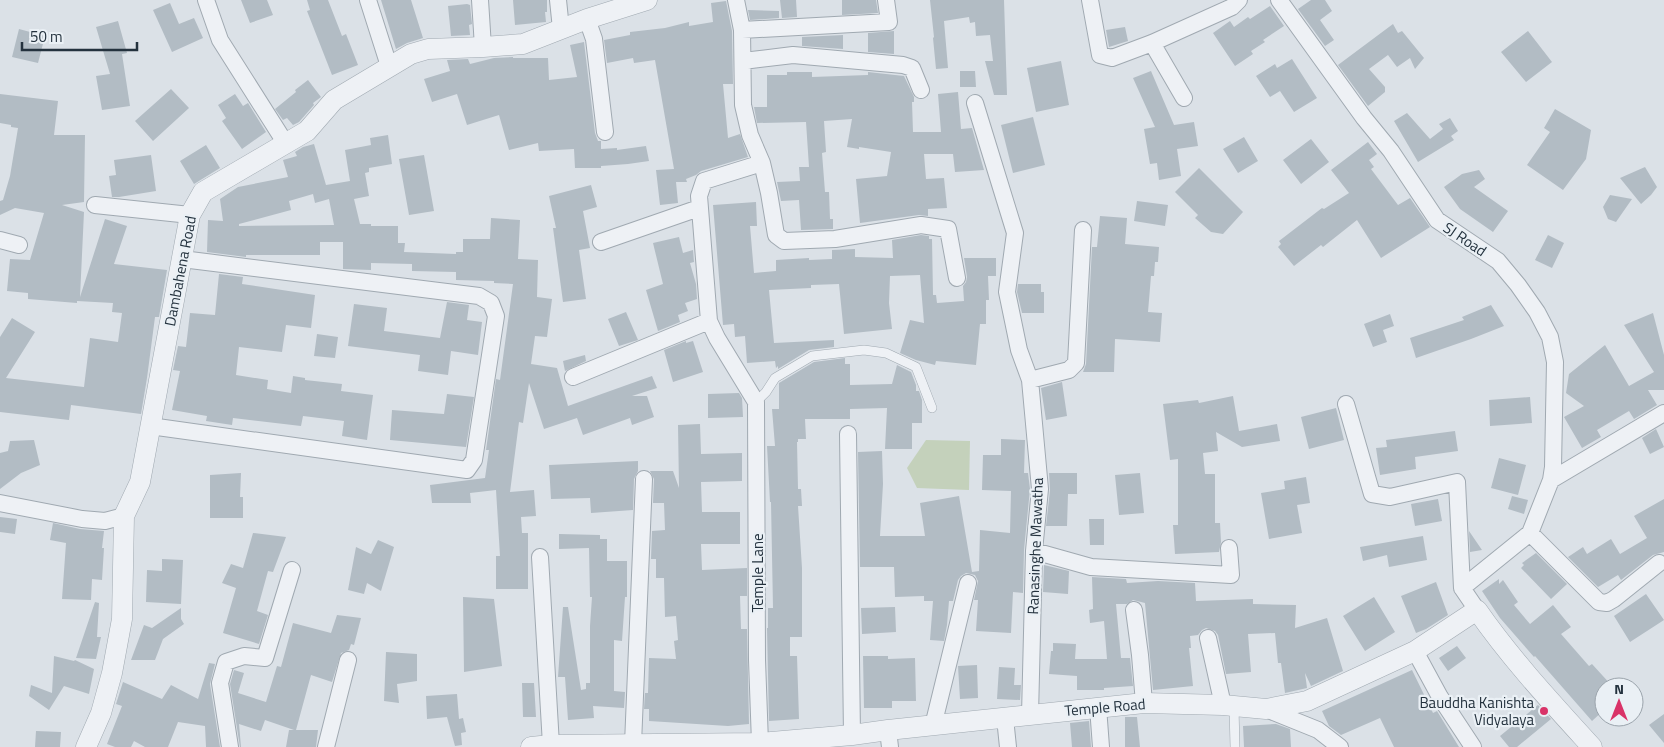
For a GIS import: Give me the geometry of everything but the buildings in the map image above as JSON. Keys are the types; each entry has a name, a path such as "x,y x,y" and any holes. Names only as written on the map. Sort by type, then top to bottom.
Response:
{"street":[{"path":"206,0 220,40 286,144"},
{"path":"368,0 389,66"},
{"path":"480,0 483,47"},
{"path":"558,0 561,29"},
{"name":"Dambahena Road","path":"86,747 100,713 112,673 122,619 124,516 140,482 190,215 203,192 307,131 334,100 411,54 428,49 524,44 587,19 647,0"},
{"path":"736,0 742,30 743,105 750,135 762,163 776,236 784,241 835,239 921,225 948,229 957,278"},
{"path":"742,30 888,22 886,0"},
{"path":"1090,0 1100,55 1112,58 1152,43 1232,7 1239,0"},
{"name":"SJ Road","path":"1279,0 1347,96 1391,151 1437,220 1498,260 1537,312 1550,337 1555,362 1553,467 1530,533"},
{"path":"587,19 594,39 606,132"},
{"path":"1152,43 1184,98"},
{"path":"743,61 793,54 904,65 912,68 921,90"},
{"name":"Ranasinghe Mawatha","path":"975,103 1015,233 1007,292 1019,350 1030,380 1040,489 1034,551 1030,715"},
{"path":"756,402 717,338 709,321 698,196 704,181 762,163"},
{"path":"96,205 190,215"},
{"path":"601,242 699,208"},
{"path":"1030,380 1069,370 1076,363 1083,230"},
{"path":"0,240 19,245"},
{"path":"150,426 467,470 474,460 496,316 491,303 479,296 182,258"},
{"path":"572,378 709,321"},
{"name":"Temple Lane","path":"756,402 758,660 771,744"},
{"path":"1346,404 1372,494 1390,498 1457,482 1462,588 1489,626 1537,686 1592,747"},
{"path":"1550,480 1664,413"},
{"path":"848,434 852,735"},
{"path":"633,744 644,480"},
{"path":"0,503 82,519 105,521 124,516"},
{"path":"1462,588 1530,533 1599,602 1607,603 1614,599 1659,563"},
{"path":"1034,551 1091,566 1230,575 1229,548"},
{"path":"540,557 541,746"},
{"path":"230,747 220,683 226,662 244,656 265,658 292,570"},
{"path":"932,726 968,583"},
{"path":"1134,610 1144,703"},
{"name":"Temple Road","path":"541,746 771,744 852,735 889,738 932,726 1144,703 1266,709 1307,702 1415,651 1477,610"},
{"path":"1208,638 1229,706"},
{"path":"1415,651 1440,697 1473,747"},
{"path":"326,747 348,660"},
{"path":"1098,707 1101,747"},
{"path":"1266,709 1318,730 1340,747"},
{"path":"1005,718 1008,747"}],"lane":[{"path":"756,402 766,392 775,378 812,356 864,350 886,353 916,367 932,408"},
{"path":"1229,706 1235,747"}],"green space":[{"path":"926,440 970,441 969,490 917,488 907,468"}],"place":[{"name":"Bauddha Kanishta Vidyalaya","path":"1544,711"}]}
